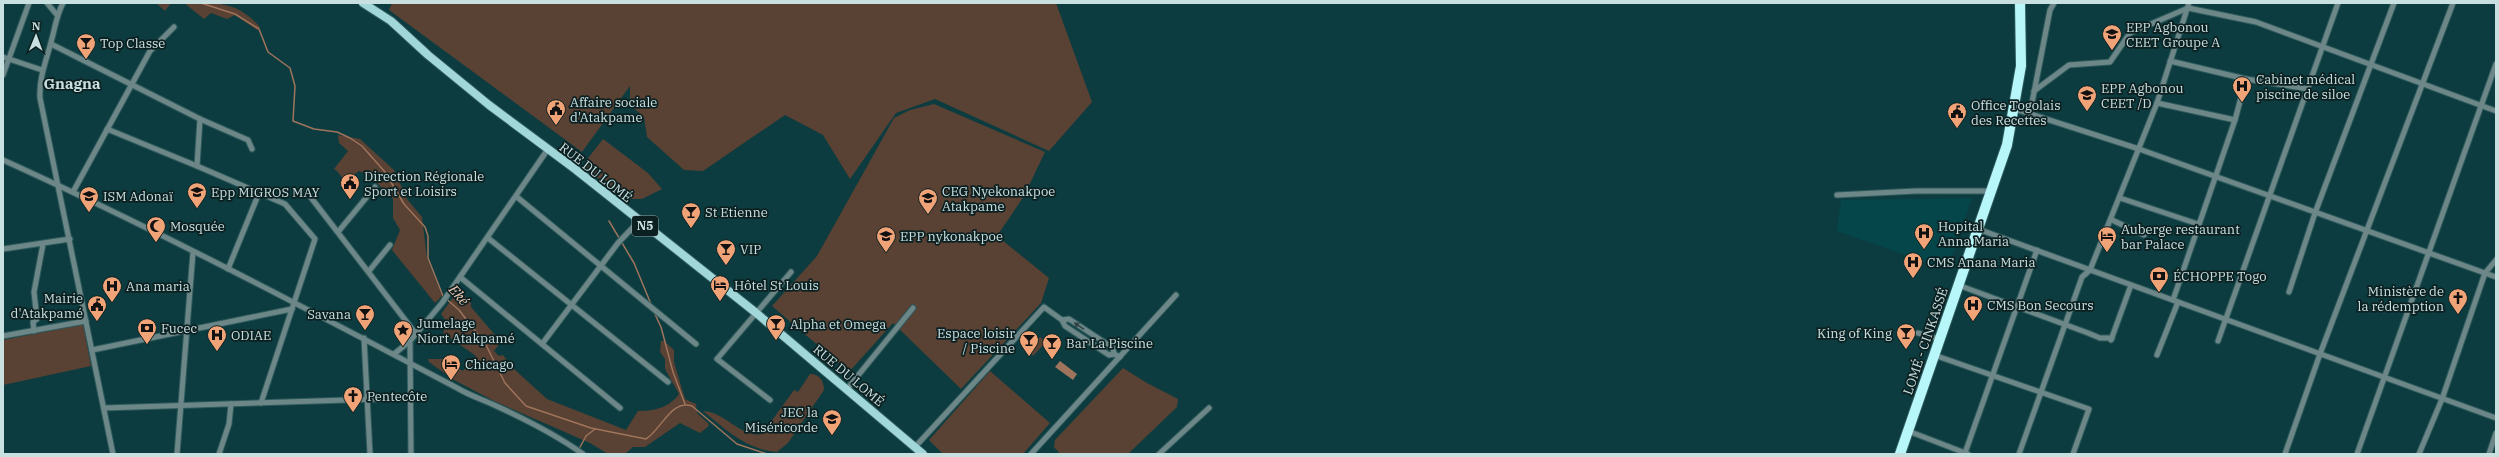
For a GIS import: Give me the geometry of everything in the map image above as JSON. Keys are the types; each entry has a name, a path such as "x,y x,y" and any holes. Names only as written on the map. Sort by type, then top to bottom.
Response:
{"highway":[{"name":"LOMÉ - CINKASSÉ","path":"1900,454 2007,145 2015,109 2021,66 2020,3"}],"main road":[{"name":"RUE DU LOMÉ","path":"363,3 391,21 428,55 755,312 923,454"}],"street":[{"path":"3,75 29,3"},
{"path":"47,3 57,15"},
{"path":"61,3 51,44 42,70 40,98 113,454"},
{"path":"2030,113 2050,10 2054,3"},
{"path":"2218,340 2338,3"},
{"path":"2289,292 2316,213 2372,66 2394,3"},
{"path":"2285,454 2320,354 2368,232 2421,84 2453,3"},
{"path":"2034,91 2069,65 2110,62 2130,33 2188,6 2256,22 2496,111"},
{"path":"2019,454 2082,277 2090,270 2112,220 2140,149 2157,103 2188,6"},
{"path":"73,192 150,51 174,27"},
{"path":"51,44 200,119 248,140 252,149"},
{"path":"3,57 42,70"},
{"path":"2170,61 2246,79 2308,89"},
{"path":"2357,454 2386,378 2480,106 2496,64"},
{"path":"2157,355 2176,301 2198,224 2235,120 2246,79"},
{"path":"2157,103 2235,120"},
{"path":"2015,109 2140,149 2216,176 2268,197 2496,276"},
{"path":"197,166 200,119"},
{"path":"107,129 286,204 315,239 261,403"},
{"path":"394,354 410,341 442,303 548,149"},
{"path":"3,160 59,185 364,338 575,448 583,454"},
{"path":"338,232 375,187"},
{"path":"1837,195 1916,191 1992,191"},
{"path":"228,270 259,193"},
{"path":"309,195 416,334"},
{"path":"516,197 696,344"},
{"path":"2120,198 2198,224"},
{"path":"2112,220 2144,235"},
{"path":"542,344 618,243 625,238 639,221"},
{"path":"1978,229 2496,418"},
{"path":"488,238 668,382"},
{"path":"3,249 70,239"},
{"path":"34,331 34,322 37,319 34,287 43,244"},
{"path":"369,271 390,246"},
{"path":"1908,431 1967,454 2037,250"},
{"path":"177,454 193,252"},
{"path":"2420,454 2442,399 2485,273 2496,260"},
{"path":"770,400 717,359 755,312 791,272"},
{"path":"460,277 620,408"},
{"path":"1958,285 2100,338 2112,339 2131,285"},
{"path":"1031,454 1176,295"},
{"path":"915,447 1044,307 1062,320 1069,319 1113,348 1114,354 1120,357"},
{"path":"847,390 913,308"},
{"path":"92,350 186,332 292,309"},
{"path":"3,336 86,321"},
{"path":"1918,333 1939,339"},
{"path":"364,338 370,454"},
{"path":"410,341 411,454"},
{"path":"1934,355 2040,394 2089,409 2073,454"},
{"path":"104,408 410,398"},
{"path":"219,454 229,424 231,404"},
{"path":"1159,454 1209,408"},
{"path":"2489,454 2496,433"}],"shaded area":[{"path":"156,3 171,3 165,11"},
{"path":"184,3 216,3 225,5 243,12 260,27 257,30 235,15 227,19 211,13 204,19"},
{"path":"392,3 1056,3 1092,102 1049,151 935,99 896,113 850,179 823,135 785,115 703,171 684,170 647,137 644,117 630,105 630,86 582,152 389,10"},
{"path":"934,104 1045,152 1024,196 997,236 1049,278 1041,303 961,389 893,323 849,372 772,306 817,256 894,118 910,110"},
{"path":"338,135 360,139 394,170 407,199 422,217 427,258 442,296 435,303 392,250 400,230 393,218 393,199 370,176 359,171 345,182 334,169 348,151 339,143"},
{"path":"603,139 648,173 662,189 642,199 624,199 585,168 585,162"},
{"name":"Hopital Anna Maria","path":"1972,198 1948,270 1837,231 1841,200"},
{"path":"459,289 471,303 471,307 501,342 494,351 499,356 503,355 514,369 547,399 626,430 638,411 666,406 679,394 665,369 665,359 660,352 661,341 664,341 674,350 674,362 685,399 696,404 697,413 708,423 709,426 700,433 680,423 645,447 633,447 625,454 608,454 590,443 494,401 454,380 429,362 428,359 443,359 463,371 476,356 443,333 447,322 441,314"},
{"path":"83,324 91,366 3,385 3,340"},
{"path":"1040,337 1046,342 1033,356 1027,350"},
{"path":"1060,361 1077,374 1073,380 1055,367"},
{"path":"1123,368 1147,383 1178,399 1177,407 1128,454 1060,454 1054,447 1055,440"},
{"path":"990,371 1050,423 1023,454 943,454 929,440"},
{"path":"810,374 816,375 821,379 824,390 788,443 777,452 746,443 737,438 703,411 718,415 747,432 762,434 794,390 798,392"}],"waterway":[{"name":"Eké","path":"201,3 235,14 259,29 268,52 290,68 295,86 293,121 314,129 337,132 350,138 362,146 385,172 404,204 425,227 428,236 428,258 443,296 459,310 486,345 505,383 526,406 591,428 646,439 672,411 685,405 692,406 737,444 767,454"},
{"path":"609,221 634,263 651,304"},
{"path":"654,312 661,327 673,372 685,404"},
{"path":"579,449 586,436 595,429"}],"place":[{"name":"EPP Agbonou CEET Groupe A","path":"2112,51"},
{"name":"Top Classe","path":"86,60"},
{"name":"Cabinet médical piscine de siloe","path":"2242,103"},
{"name":"EPP Agbonou CEET /D","path":"2087,112"},
{"name":"Affaire sociale d'Atakpame","path":"556,126"},
{"name":"Office Togolais des Recettes","path":"1957,129"},
{"name":"Direction Régionale Sport et Loisirs","path":"350,200"},
{"name":"Epp MIGROS MAY","path":"197,209"},
{"name":"ISM Adonaï","path":"89,213"},
{"name":"CEG Nyekonakpoe Atakpame","path":"928,215"},
{"name":"St Etienne","path":"691,229"},
{"name":"Mosquée","path":"156,243"},
{"name":"Hopital Anna Maria","path":"1924,250"},
{"name":"EPP nykonakpoe","path":"886,253"},
{"name":"Auberge restaurant bar Palace","path":"2107,253"},
{"name":"VIP","path":"726,266"},
{"name":"CMS Anana Maria","path":"1913,279"},
{"name":"ÉCHOPPE Togo","path":"2159,293"},
{"name":"Hôtel St Louis","path":"720,302"},
{"name":"Ana maria","path":"112,303"},
{"name":"Ministère de la rédemption","path":"2458,315"},
{"name":"Mairie d'Atakpamé","path":"97,322"},
{"name":"CMS Bon Secours","path":"1973,322"},
{"name":"Savana","path":"365,331"},
{"name":"Alpha et Omega","path":"776,341"},
{"name":"Fucec","path":"147,345"},
{"name":"Jumelage Niort Atakpamé","path":"403,347"},
{"name":"King of King","path":"1906,350"},
{"name":"ODIAE","path":"217,352"},
{"name":"Espace loisir / Piscine","path":"1029,357"},
{"name":"Bar La Piscine","path":"1052,360"},
{"name":"Chicago","path":"451,381"},
{"name":"Pentecôte","path":"353,413"},
{"name":"JEC la Miséricorde","path":"832,436"}],"district":[{"name":"Gnagna","path":"72,84"}]}
